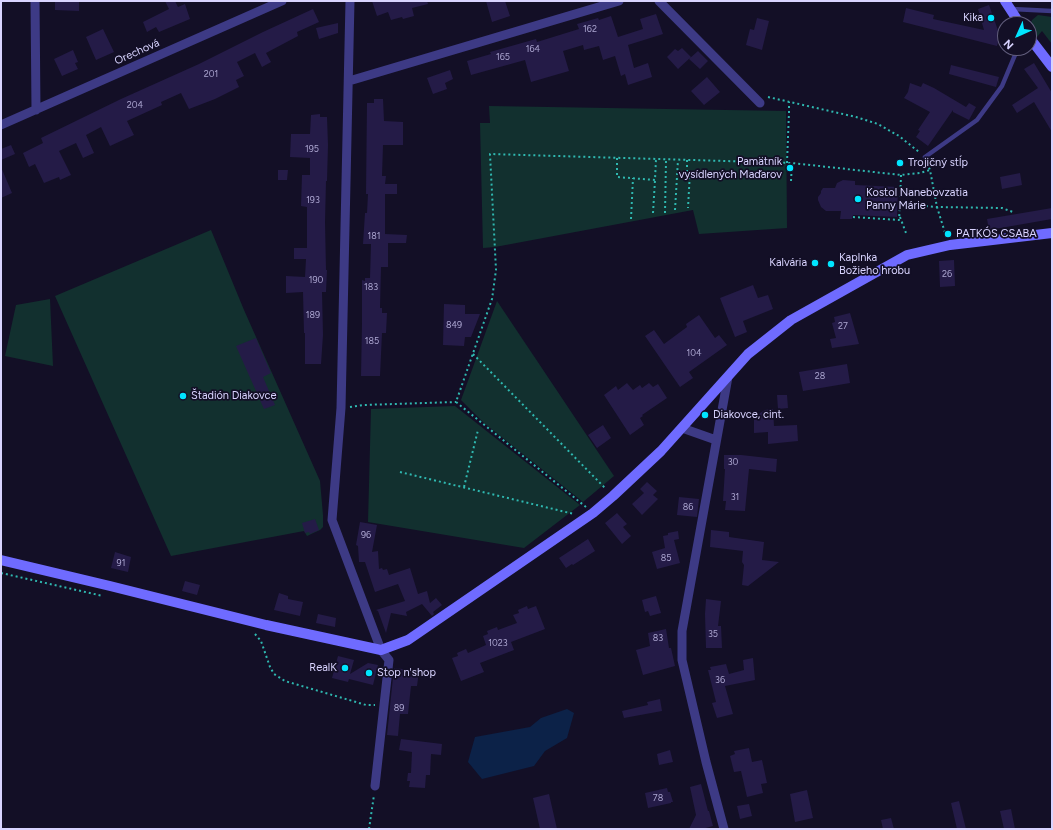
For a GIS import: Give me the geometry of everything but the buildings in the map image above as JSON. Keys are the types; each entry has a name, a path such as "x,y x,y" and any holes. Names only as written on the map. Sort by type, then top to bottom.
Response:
{"street":[{"path":"35,1 36,110"},
{"name":"Orechová","path":"1,125 282,1"},
{"path":"350,1 340,408 332,520 381,650 389,660 375,786"},
{"path":"348,81 619,1"},
{"path":"659,1 760,104"},
{"path":"1008,5 1015,16"},
{"path":"1037,47 1052,67"},
{"path":"1,560 266,625 381,650 408,640 592,513 613,496 661,451 748,354 791,320 907,255 950,245 1052,233"},
{"path":"724,829 706,762 682,660 682,631 728,377"},
{"path":"682,428 716,440"}],"lane":[{"path":"1008,5 1052,11"},
{"path":"925,157 977,120 1002,86 1015,56"}],"path":[{"path":"749,92 856,117 878,124 899,136 925,157 930,170 937,207 950,245"},
{"path":"787,163 789,102"},
{"path":"456,402 492,299 496,270 490,154 792,163 901,175 920,173 930,170"},
{"path":"617,158 617,177 655,180"},
{"path":"653,213 656,159"},
{"path":"665,213 666,160"},
{"path":"675,210 678,160"},
{"path":"687,160 686,171 690,171 688,208"},
{"path":"791,181 792,163"},
{"path":"853,217 899,220 901,175"},
{"path":"631,219 633,178"},
{"path":"900,204 937,207 1002,208 1013,212"},
{"path":"899,214 906,233"},
{"path":"473,354 613,496"},
{"path":"340,408 363,405 456,402 592,513"},
{"path":"464,487 478,430"},
{"path":"400,472 574,514"},
{"path":"1,573 106,597"},
{"path":"253,633 257,635 261,641 272,671 285,681 366,704 376,705 381,701 385,694"},
{"path":"369,829 375,786"}],"green space":[{"path":"1037,16 1052,17 1052,44 1042,31 1037,37"},
{"path":"489,106 786,111 787,228 699,234 693,210 483,248 480,123 490,123"},
{"path":"211,230 244,310 320,481 323,527 307,536 304,531 171,556 55,296"},
{"path":"50,299 53,366 5,356 16,305"},
{"path":"497,301 614,476 583,502 484,423 461,400"},
{"path":"455,406 580,505 524,548 368,522 371,409"}],"water":[{"path":"567,709 574,713 567,738 545,751 534,766 482,779 468,762 475,737 530,727 541,718"}],"place":[{"name":"Kika","path":"991,18"},
{"name":"Trojičný stĺp","path":"900,163"},
{"name":"Pamätník vysídlených Maďarov","path":"790,168"},
{"name":"Kostol Nanebovzatia Panny Márie","path":"858,199"},
{"name":"PATKÓS CSABA","path":"948,234"},
{"name":"Kalvária","path":"815,263"},
{"name":"Kaplnka Božieho hrobu","path":"831,264"},
{"name":"Štadión Diakovce","path":"183,396"},
{"name":"Diakovce, cint.","path":"705,415"},
{"name":"RealK","path":"345,668"},
{"name":"Stop n'shop","path":"369,673"}]}
